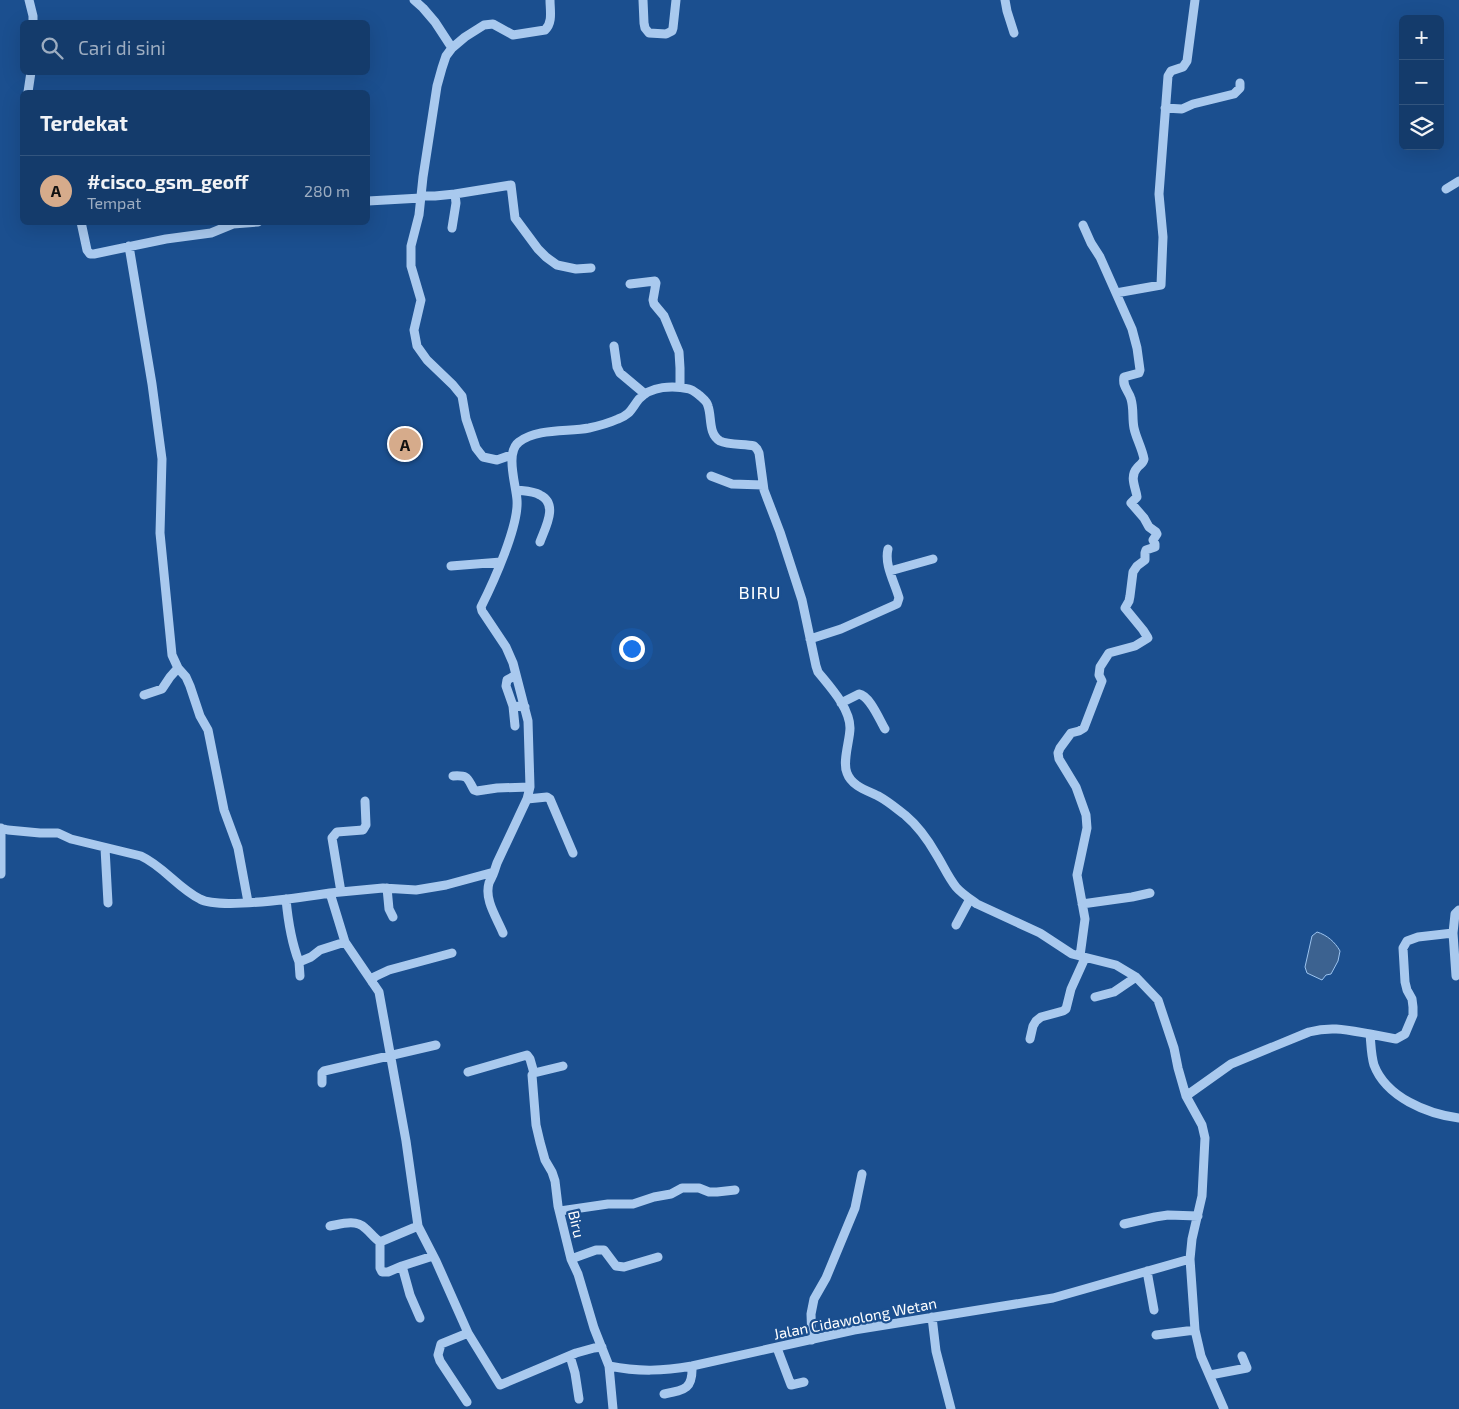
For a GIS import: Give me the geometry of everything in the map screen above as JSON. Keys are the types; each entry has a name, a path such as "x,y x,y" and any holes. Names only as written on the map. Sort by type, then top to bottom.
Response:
{"street":[{"path":"29,0 33,20"},
{"path":"414,0 435,22 452,48"},
{"path":"512,455 497,460 483,457 476,448 466,419 462,396 427,360 417,346 414,330 421,300 411,266 411,246 419,215 437,86 446,56 452,48 477,28 489,23 513,35 545,30 549,27 550,22 550,0"},
{"path":"642,0 645,28 649,33 666,34 672,32 676,0"},
{"path":"1005,0 1014,33"},
{"path":"1116,293 1160,286 1162,284 1163,237 1159,194 1169,73 1183,67 1187,61 1195,0"},
{"path":"28,90 31,75"},
{"path":"1165,108 1182,109 1193,104 1234,94 1240,88 1240,83"},
{"path":"1446,189 1459,181"},
{"path":"370,201 455,194 511,185 515,218 538,250 557,265 576,269 591,268"},
{"path":"452,228 456,203 455,194"},
{"path":"82,225 87,250 90,254 166,239 211,233 231,225"},
{"path":"1030,1039 1036,1021 1066,1009 1082,957 1085,919 1076,875 1087,828 1086,815 1076,787 1059,759 1058,753 1071,733 1084,728 1102,681 1098,675 1100,667 1110,653 1135,646 1148,638 1125,606 1129,601 1133,572 1145,560 1146,550 1155,547 1153,540 1156,534 1131,503 1137,497 1133,479 1134,473 1136,468 1144,462 1144,459 1134,428 1131,396 1123,385 1123,380 1126,376 1139,373 1137,348 1132,329 1100,257 1082,225"},
{"path":"129,246 152,384 162,459 160,533 172,655 178,668 188,680 200,716 208,730 224,810 238,848 248,902"},
{"path":"630,284 654,281 656,283 654,304 664,316 679,352 680,387"},
{"path":"614,346 620,373 645,394"},
{"path":"503,933 488,895 490,881 530,787 528,721 516,675 506,647 481,607 501,562 516,516 517,501 512,455 517,442 528,437 556,430 588,428 617,420 629,414 645,394 660,388 676,386 692,390 703,398 708,405 713,430 718,440 754,446 760,454 763,485 800,592 818,672 848,714 850,728 845,766 850,779 859,787 881,798 923,833 957,888 970,899 1040,933 1072,954 1116,965 1136,977 1158,1000 1174,1048 1186,1096 1202,1125 1205,1138 1202,1196 1190,1259 1195,1330 1201,1356 1224,1409"},
{"path":"710,476 732,484 763,485"},
{"path":"516,490 539,494 548,503 550,516 540,542"},
{"path":"810,639 842,629 896,606 899,598 887,561 888,548"},
{"path":"890,572 933,559"},
{"path":"451,566 501,562"},
{"path":"144,695 162,689 178,668"},
{"path":"515,726 506,683 507,680 516,675"},
{"path":"840,703 862,694 868,699 885,729"},
{"path":"512,706 525,707"},
{"path":"453,776 465,776 468,778 473,789 477,792 497,788 530,787"},
{"path":"526,799 547,797 550,799 573,853"},
{"path":"341,892 332,838 337,832 363,830 366,825 365,801"},
{"path":"1,874 1,828 40,833 58,833 70,839 141,856 151,860 206,902 248,902 387,888 416,890 446,885 494,872"},
{"path":"105,848 108,903"},
{"path":"387,888 389,909 393,917"},
{"path":"330,893 345,942 380,992 406,1141 418,1226 468,1333 500,1385 570,1356 594,1348 602,1348"},
{"path":"1082,904 1150,893"},
{"path":"286,899 289,931 299,962 300,976"},
{"path":"956,925 970,899"},
{"path":"1456,976 1452,933 1455,914 1459,910"},
{"path":"1186,1096 1232,1064 1309,1032 1334,1028 1396,1039 1405,1034 1413,1015 1413,1007 1412,999 1404,982 1403,948 1407,941 1418,937 1452,933"},
{"path":"299,962 311,958 320,950 345,942"},
{"path":"372,982 374,977 385,972 452,953"},
{"path":"1094,997 1114,992 1136,977"},
{"path":"1370,1034 1374,1063 1380,1076 1390,1089 1403,1099 1430,1112 1459,1118"},
{"path":"322,1083 322,1073 324,1071 436,1044"},
{"path":"468,1072 527,1055 534,1073 563,1066"},
{"name":"Biru","path":"534,1073 532,1078 536,1125 545,1160 555,1181 558,1206 571,1259 578,1274 594,1328 609,1366 613,1409"},
{"path":"812,1340 814,1299 826,1278 854,1208 862,1174"},
{"path":"560,1211 608,1204 633,1204 671,1194 682,1188 699,1188 708,1192 735,1190"},
{"path":"1124,1224 1155,1217 1198,1216"},
{"path":"330,1226 343,1223 357,1223 365,1227 380,1242 380,1268 382,1272 388,1272 433,1256"},
{"path":"380,1242 418,1226"},
{"path":"571,1259 596,1250 604,1250 616,1266 624,1267 658,1256"},
{"name":"Jalan Cidawolong Wetan","path":"609,1366 627,1370 666,1371 854,1330 1053,1298 1190,1259"},
{"path":"402,1266 410,1295 420,1318"},
{"path":"1147,1271 1154,1310"},
{"path":"932,1317 936,1351 952,1409"},
{"path":"1156,1335 1195,1330"},
{"path":"467,1402 438,1355 441,1344 468,1333"},
{"path":"777,1348 791,1385 804,1382"},
{"path":"570,1356 575,1373 578,1399"},
{"path":"1210,1375 1247,1368 1242,1356"},
{"path":"664,1394 676,1392 688,1386 692,1381 692,1366"}],"water":[{"path":"1317,932 1330,939 1340,951 1338,961 1331,974 1326,975 1322,980 1307,973 1305,967 1312,936"}],"place":[{"name":"#cisco_gsm_geoff","path":"405,444"}],"district":[{"name":"BIRU","path":"760,592"}]}
